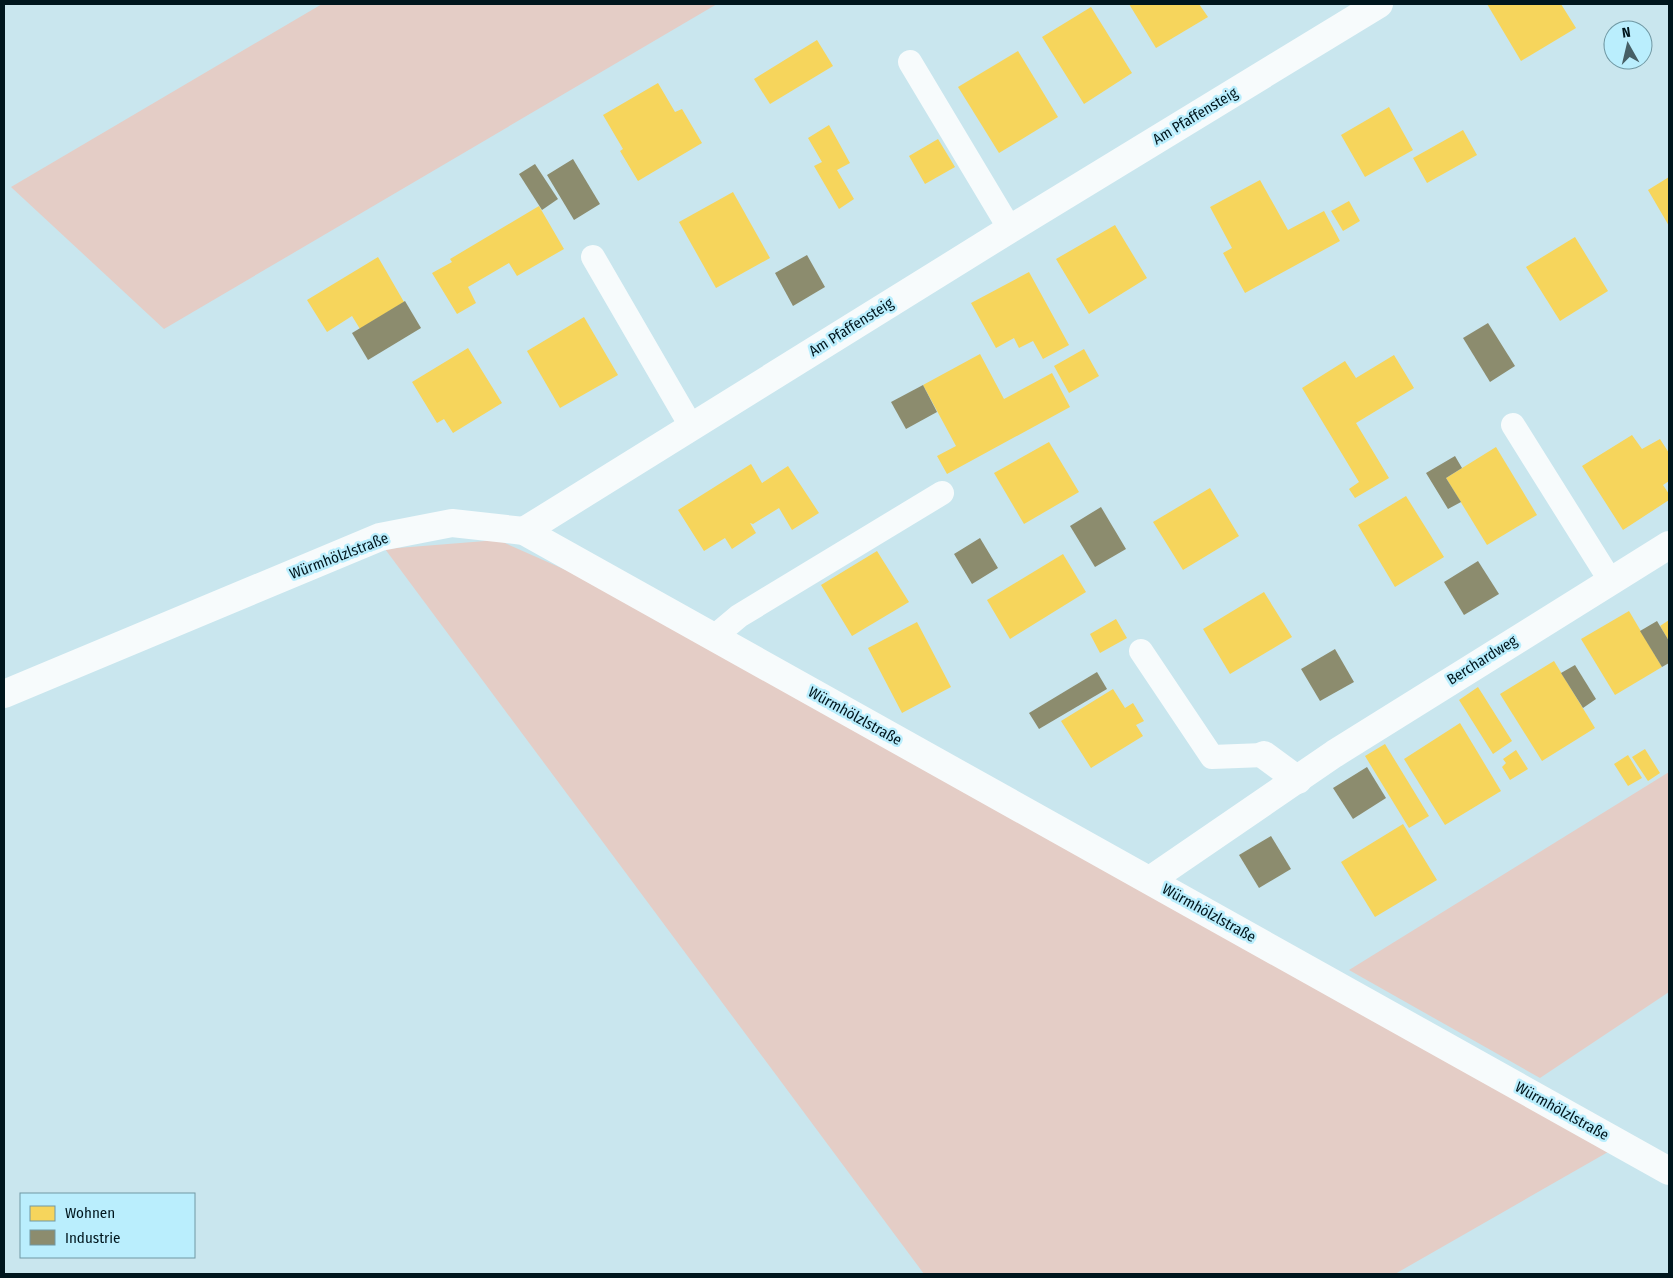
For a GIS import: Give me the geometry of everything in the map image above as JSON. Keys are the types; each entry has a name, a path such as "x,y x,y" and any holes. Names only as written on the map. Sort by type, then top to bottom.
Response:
{"street":[{"name":"Am Pfaffensteig","path":"524,531 1010,229 1379,4"},
{"name":"Würmhölzlstraße","path":"4,694 380,537 452,523 524,531 1669,1171"},
{"name":"Berchardweg","path":"1150,880 1334,754 1610,580 1669,545"},
{"path":"1264,755 1298,780"}],"lane":[{"path":"910,62 1010,229"},
{"path":"593,257 691,426"},
{"path":"1513,426 1610,580"},
{"path":"714,638 739,616 942,493"},
{"path":"1141,651 1212,757 1264,755"}],"shaded area":[{"path":"322,4 717,4 164,329 11,187"},
{"path":"498,540 611,590 1608,1152 1395,1274 924,1274 385,549"},
{"path":"1669,772 1669,992 1540,1078 1349,970"}],"building: Wohnen":[{"path":"1129,4 1199,4 1208,17 1156,48"},
{"path":"1487,4 1561,4 1576,28 1521,61"},
{"path":"1091,7 1132,73 1084,104 1042,37"},
{"path":"817,40 833,66 770,104 754,79"},
{"path":"1018,51 1058,117 999,153 958,87"},
{"path":"658,83 675,112 682,109 702,143 638,181 620,151 623,149 603,115"},
{"path":"1389,107 1413,150 1365,177 1341,135"},
{"path":"829,125 850,163 837,170 854,199 839,209 814,166 822,162 808,138"},
{"path":"1463,130 1477,155 1427,183 1413,158"},
{"path":"938,139 955,167 925,184 909,156"},
{"path":"1669,177 1669,226 1648,190"},
{"path":"1260,180 1288,230 1324,211 1340,241 1245,293 1223,253 1232,248 1210,207"},
{"path":"733,192 770,258 716,288 679,222"},
{"path":"1349,201 1360,221 1343,231 1331,211"},
{"path":"539,206 564,249 517,276 509,263 468,287 476,303 457,314 432,273 452,262 450,259"},
{"path":"1115,225 1147,278 1089,314 1056,259"},
{"path":"1575,237 1608,291 1560,321 1526,267"},
{"path":"378,257 404,302 360,329 352,316 327,332 307,300"},
{"path":"1029,272 1069,345 1043,359 1033,341 1019,348 1014,338 996,348 971,303"},
{"path":"584,317 618,375 560,408 527,351"},
{"path":"468,348 502,403 453,433 444,419 437,423 412,382"},
{"path":"1084,349 1099,376 1069,393 1054,366"},
{"path":"980,354 1004,399 1052,373 1070,407 947,474 937,456 956,446 923,385"},
{"path":"1394,355 1414,388 1356,423 1389,478 1355,498 1349,489 1359,482 1302,388 1345,361 1356,378"},
{"path":"1632,435 1642,449 1660,439 1669,453 1669,481 1663,485 1669,494 1669,500 1623,530 1582,466"},
{"path":"1049,442 1079,492 1024,524 994,473"},
{"path":"1496,447 1537,515 1487,545 1446,478"},
{"path":"751,464 762,483 788,466 819,513 792,530 779,508 753,524 750,523 756,533 732,549 725,538 704,551 678,510"},
{"path":"1210,488 1239,536 1183,570 1153,522"},
{"path":"1406,496 1444,557 1395,587 1358,525"},
{"path":"877,551 909,602 852,636 821,585"},
{"path":"1063,554 1086,592 1010,639 987,600"},
{"path":"1264,592 1292,637 1230,674 1203,629"},
{"path":"1629,611 1662,667 1615,695 1581,639"},
{"path":"1116,619 1127,638 1100,653 1090,634"},
{"path":"1669,620 1669,641 1660,626"},
{"path":"917,622 951,687 902,713 868,648"},
{"path":"1554,661 1595,728 1542,761 1500,694"},
{"path":"1478,687 1512,741 1493,754 1459,700"},
{"path":"1113,689 1125,708 1133,703 1144,721 1136,725 1143,736 1091,768 1061,721"},
{"path":"1460,723 1501,791 1445,825 1404,759"},
{"path":"1385,744 1429,816 1409,828 1365,756"},
{"path":"1645,749 1660,773 1648,781 1632,757"},
{"path":"1516,750 1528,769 1510,780 1502,767 1506,763 1503,759"},
{"path":"1628,755 1642,778 1628,786 1614,764"},
{"path":"1403,824 1437,880 1375,917 1341,862"}],"building: Industrie":[{"path":"573,159 600,204 574,220 547,175"},
{"path":"535,164 558,199 542,210 519,174"},
{"path":"807,255 825,287 793,306 775,273"},
{"path":"405,301 421,328 368,360 352,333"},
{"path":"1488,323 1515,366 1490,382 1463,338"},
{"path":"923,385 937,412 906,429 891,402"},
{"path":"1455,456 1462,468 1446,478 1461,502 1448,509 1426,473"},
{"path":"1101,507 1126,549 1095,567 1070,526"},
{"path":"980,538 998,568 972,584 954,554"},
{"path":"1478,561 1499,594 1464,615 1444,582"},
{"path":"1657,621 1669,641 1669,663 1662,667 1640,631"},
{"path":"1335,649 1354,682 1320,701 1301,669"},
{"path":"1575,665 1596,699 1583,708 1561,673"},
{"path":"1097,672 1107,689 1039,729 1029,713"},
{"path":"1367,767 1386,798 1353,819 1333,788"},
{"path":"1271,836 1291,869 1259,888 1239,855"}]}
